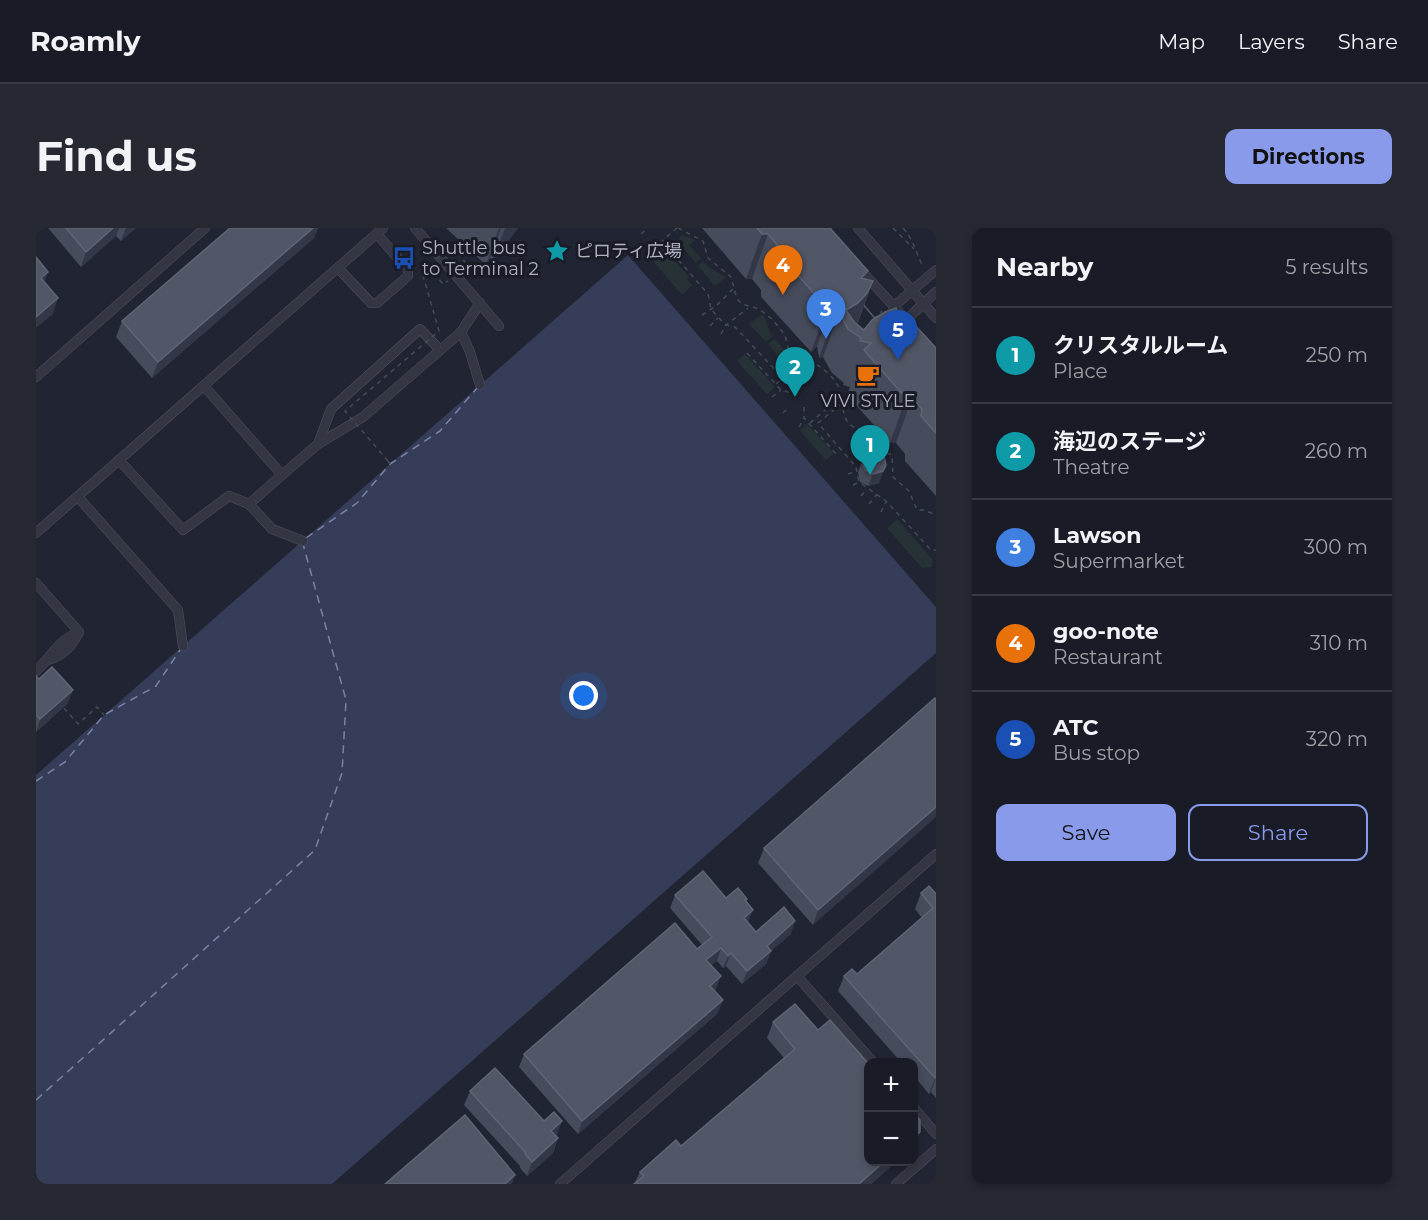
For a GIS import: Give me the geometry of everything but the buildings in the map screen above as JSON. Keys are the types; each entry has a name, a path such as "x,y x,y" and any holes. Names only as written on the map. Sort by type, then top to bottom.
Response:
{"street":[{"path":"36,377 205,228"},
{"path":"414,228 500,326"},
{"path":"858,228 936,318"},
{"path":"36,533 380,231 408,270 408,276 377,303 371,303 338,268"},
{"path":"855,263 913,328"},
{"path":"893,307 936,270"},
{"path":"906,320 936,292"},
{"path":"249,504 318,444 363,417 461,332 480,303"},
{"path":"318,444 331,409 420,330 440,350"},
{"path":"461,332 480,385"},
{"path":"204,386 282,475"},
{"path":"119,460 183,530 229,496 249,504 272,530 303,541"},
{"path":"78,497 178,610 183,646"},
{"path":"36,583 79,632 73,644 59,657 48,660 36,671"},
{"path":"560,1184 936,854"},
{"path":"797,976 869,1058"},
{"path":"917,1112 936,1134"},
{"path":"896,1184 936,1149"}],"path":[{"path":"641,234 648,228"},
{"path":"782,370 778,373 735,327 726,325 711,309 708,294 662,241 677,228 703,241 708,258 730,277 737,298 742,304 766,312 785,335 788,348 813,361 829,374 837,384 846,422 850,427 859,429 867,449 892,455 893,477 909,491 917,510 936,514"},
{"path":"893,228 915,249"},
{"path":"903,228 912,239 922,265"},
{"path":"389,462 345,411 439,331 422,272 458,240"},
{"path":"452,246 465,262"},
{"path":"428,266 443,284 448,280"},
{"path":"702,315 734,288"},
{"path":"721,334 726,325 749,307"},
{"path":"868,325 882,311"},
{"path":"710,326 718,317"},
{"path":"747,353 781,390 791,393"},
{"path":"786,366 800,355"},
{"path":"800,366 808,374"},
{"path":"776,385 789,373"},
{"path":"772,397 781,390"},
{"path":"824,395 836,408"},
{"path":"843,402 818,423 856,467 859,482 878,493 931,550 936,550"},
{"path":"809,423 832,404"},
{"path":"799,427 804,418 804,406"},
{"path":"783,413 788,408"},
{"path":"804,418 838,456"},
{"path":"848,474 856,472"},
{"path":"853,485 859,482"},
{"path":"861,496 868,488"},
{"path":"868,504 878,493"},
{"path":"881,512 886,501"},
{"path":"63,708 78,724 97,707 104,715"}],"shaded area":[{"path":"682,235 695,240 689,245 701,258 696,263 677,241"},
{"path":"660,244 689,277 687,279 692,285 682,295 653,261 654,250"},
{"path":"703,261 726,277 715,286 698,266"},
{"path":"762,314 773,336 766,342 749,324"},
{"path":"775,339 785,350 796,356 785,365 768,344"},
{"path":"745,354 775,387 767,394 737,361"},
{"path":"807,424 834,453 826,460 800,431"},
{"path":"897,519 933,560 931,567 922,568 887,528"}],"water":[{"path":"628,255 936,607 936,653 332,1184 36,1184 36,775"}],"ferry route":[{"path":"306,538 357,503 390,464 440,431 477,388"},
{"path":"36,1100 315,850 342,773 346,700 303,544"},
{"path":"36,781 65,762 104,715 156,686 180,650"}],"tram line":[{"path":"853,293 886,331"}],"place":[{"name":"ピロティ広場","path":"557,251"},
{"name":"Shuttle bus to Terminal 2","path":"404,258"},
{"name":"goo-note","path":"783,295"},
{"name":"Lawson","path":"826,339"},
{"name":"ATC","path":"898,360"},
{"name":"VIVI STYLE","path":"868,375"},
{"name":"海辺のステージ","path":"795,397"},
{"name":"クリスタルルーム","path":"870,475"}]}
